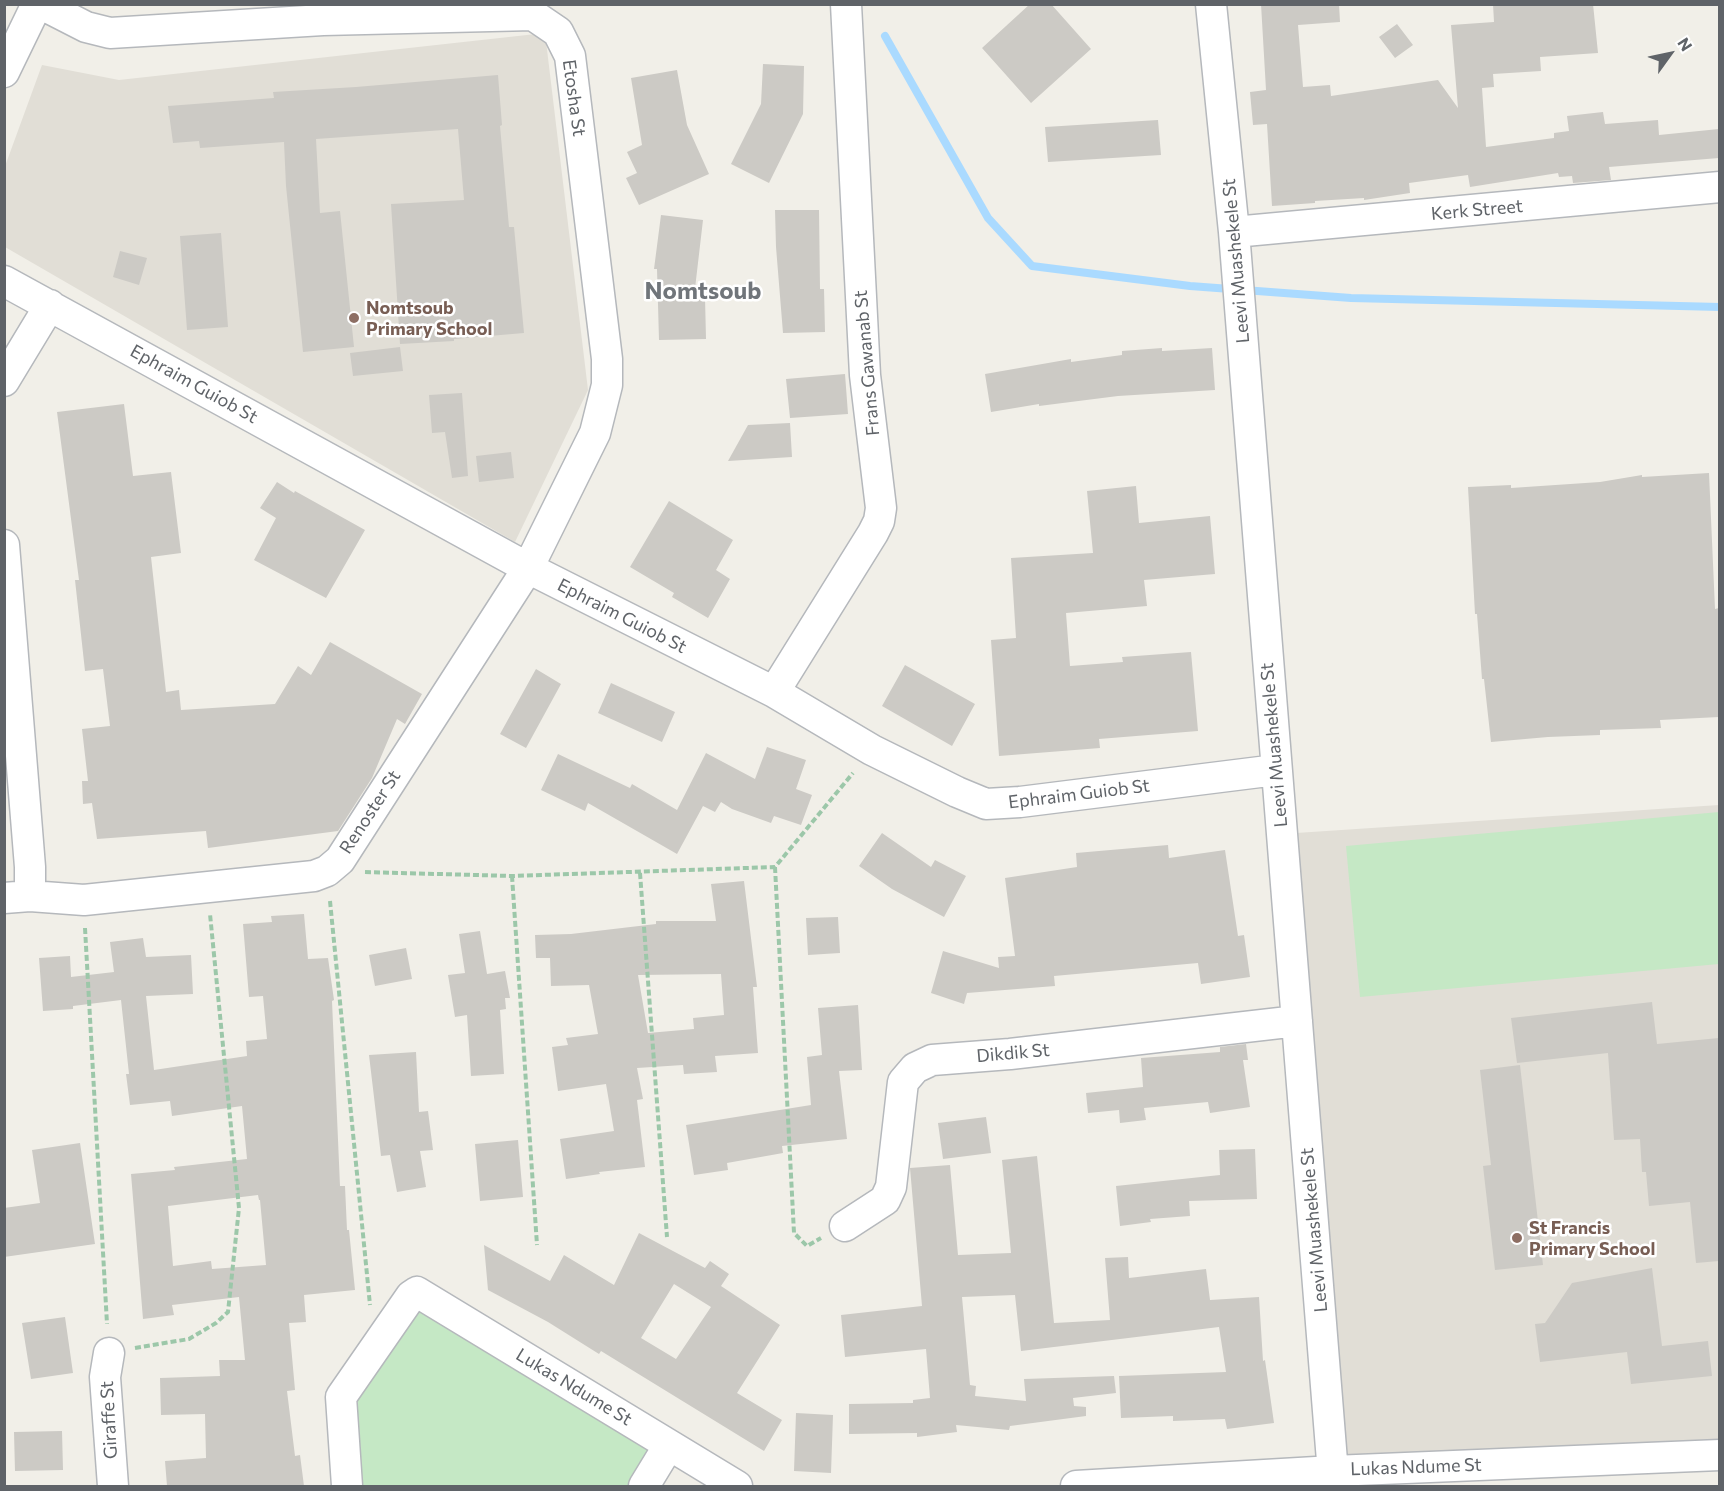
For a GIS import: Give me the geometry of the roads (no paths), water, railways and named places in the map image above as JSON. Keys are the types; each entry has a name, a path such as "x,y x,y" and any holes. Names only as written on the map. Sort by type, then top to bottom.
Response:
{"street":[{"name":"Etosha St","path":"39,4 86,27 110,33 322,12 533,15 558,32 570,56 608,359 607,385 595,433 528,568"},
{"path":"4,72 39,4"},
{"name":"Frans Gawanab St","path":"774,692 873,533 879,521 881,508 866,375 846,4"},
{"name":"Leevi Muashekele St","path":"1211,4 1235,246 1334,1479"},
{"name":"Kerk Street","path":"1235,246 1719,187"},
{"name":"Ephraim Guiob St","path":"4,280 528,568 774,692 872,750 986,804 1020,802 1276,770"},
{"path":"4,381 50,305"},
{"path":"4,544 30,867 17,897"},
{"name":"Renoster St","path":"17,897 84,900 314,876 327,872 340,860 528,568"},
{"name":"Dikdik St","path":"845,1226 885,1200 891,1186 903,1082 915,1068 932,1060 1021,1053 1297,1022"},
{"name":"Lukas Ndume St","path":"347,1486 341,1397 411,1296 417,1292 737,1486"},
{"name":"Giraffe St","path":"109,1353 105,1385 112,1486"},
{"path":"644,1486 669,1445"},
{"name":"Lukas Ndume St","path":"1076,1486 1334,1479 1719,1455"}],"waterway":[{"path":"885,36 988,218 1032,266 1190,286 1351,298 1720,307"}],"place":[{"name":"Nomtsoub Primary School","path":"354,318"},
{"name":"St Francis Primary School","path":"1517,1238"}],"district":[{"name":"Nomtsoub","path":"703,291"}]}
